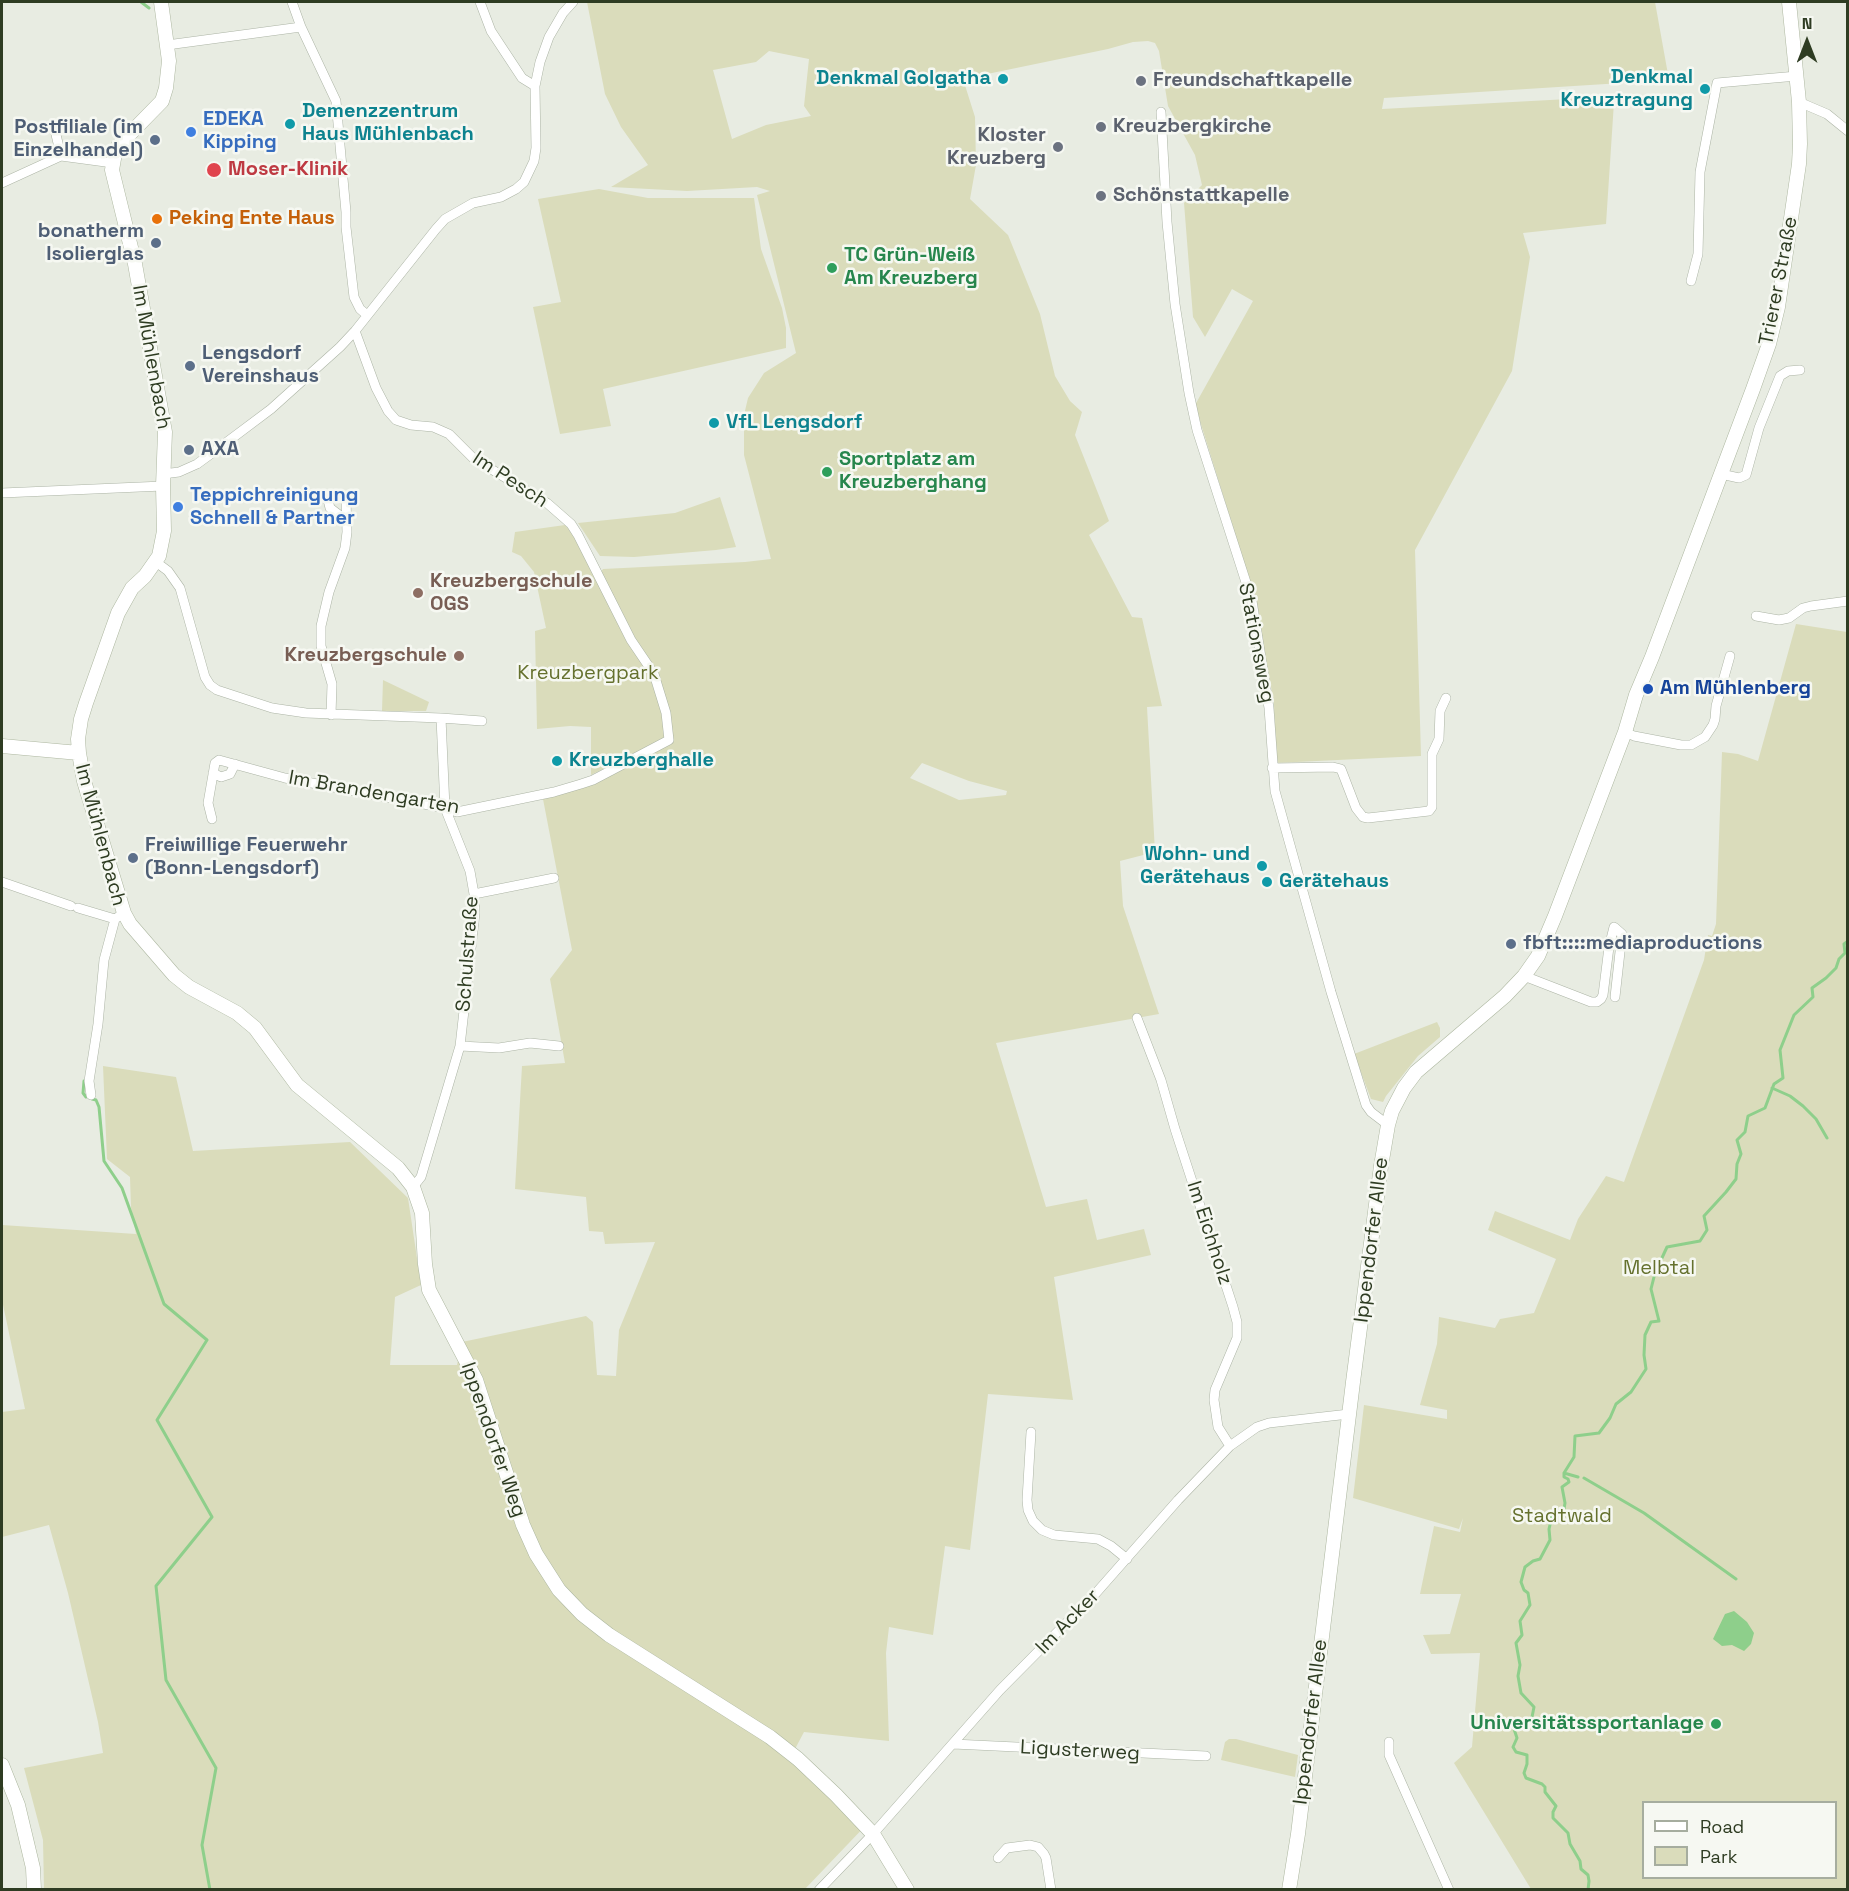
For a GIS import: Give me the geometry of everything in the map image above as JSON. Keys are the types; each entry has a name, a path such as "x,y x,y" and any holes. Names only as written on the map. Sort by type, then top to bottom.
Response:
{"street":[{"path":"2,183 61,156 113,163 118,146 162,101 168,77 167,45 161,2"},
{"path":"292,2 301,27 336,101 354,297 360,309 367,315"},
{"path":"480,2 491,31 522,78 535,86"},
{"path":"2,493 163,480 197,464 271,409 355,331 445,219 473,203 501,197 524,182 534,161 536,148 535,86 540,62 549,37 563,13 573,2"},
{"name":"Trierer Straße","path":"1789,2 1799,102 1799,164 1778,307 1765,354 1721,474 1739,478 1746,475 1759,428 1780,376 1788,371 1800,370"},
{"path":"167,45 301,27"},
{"path":"1691,281 1698,254 1700,172 1717,83 1797,76"},
{"path":"1799,102 1827,114 1848,131"},
{"name":"Stationsweg","path":"1161,112 1167,222 1189,393 1197,430 1252,601 1269,708 1272,768 1278,802 1330,992 1366,1105 1371,1112 1388,1125"},
{"path":"54,126 61,156"},
{"name":"Im Mühlenbach","path":"91,1095 89,1081 98,1024 104,960 120,916 84,781 78,739 81,719 118,613 132,588 156,562 162,550 164,531 165,432 135,264 114,178 113,163"},
{"name":"Im Pesch","path":"355,331 376,388 392,416 402,423 442,430 456,440 473,458 547,503 571,524 593,565"},
{"name":"Ippendorfer Allee","path":"1289,1890 1298,1834 1381,1166 1392,1111 1404,1088 1416,1072 1505,996 1524,976 1538,956 1547,938 1636,695 1721,474"},
{"path":"331,715 332,684 321,646 321,626 345,548 346,524"},
{"path":"156,562 168,572 180,588 205,677 217,690 272,708 331,715 482,721"},
{"name":"Im Brandengarten","path":"235,764 285,778 457,812 554,792 593,780 669,740 666,713 654,674 631,640 593,565"},
{"path":"1756,616 1779,620 1789,618 1803,608 1848,601"},
{"path":"1624,732 1661,742 1690,745 1705,737 1713,725 1730,656"},
{"path":"1272,768 1333,767 1341,769 1356,808 1363,817 1429,811 1432,804 1432,754 1439,739 1440,711 1446,698"},
{"name":"Schulstraße","path":"413,1187 421,1177 460,1046 475,913 474,894 467,864 445,808 441,718"},
{"path":"2,746 79,753"},
{"path":"212,819 208,803 213,773 215,763 219,760 235,764 230,774 221,777 213,773"},
{"path":"474,894 554,878"},
{"path":"2,882 74,907 120,916"},
{"name":"Ippendorfer Weg","path":"120,916 130,924 174,975 189,987 237,1013 255,1028 297,1085 398,1168 413,1187 422,1213 425,1270 429,1290 476,1380 523,1526 548,1574 560,1590 582,1614 609,1635 770,1737 788,1752 836,1795 873,1834 908,1890"},
{"path":"1524,976 1591,1002 1597,1002 1603,995 1614,927 1622,934 1615,997"},
{"name":"Im Eichholz","path":"1137,1018 1161,1080 1233,1307 1238,1331 1237,1338 1215,1390 1214,1400 1218,1427 1230,1446"},
{"path":"460,1046 499,1048 530,1043 559,1046"},
{"name":"Im Acker","path":"819,1890 873,1834 997,1694 1096,1593 1178,1500 1230,1446 1251,1430 1269,1423 1349,1414"},
{"path":"1030,1432 1027,1500 1033,1521 1041,1530 1054,1535 1098,1539 1127,1559"},
{"path":"1389,1742 1389,1755 1449,1890"},
{"name":"Ligusterweg","path":"953,1744 1206,1756"},
{"path":"2,1765 18,1805 33,1868 34,1890"},
{"path":"998,1858 1007,1848 1030,1845 1038,1847 1046,1858 1051,1890"}],"green space":[{"path":"587,2 1655,2 1669,80 1384,98 1382,109 1606,97 1614,102 1606,224 1523,233 1530,257 1512,371 1415,550 1421,756 1275,763 1274,704 1256,601 1195,405 1253,301 1232,289 1205,337 1193,317 1184,203 1202,185 1195,155 1168,106 1159,51 1155,43 1133,42 963,79 975,117 976,165 970,199 1008,235 1040,314 1055,376 1070,401 1082,412 1075,435 1109,521 1089,535 1132,617 1142,618 1162,706 1147,707 1155,852 1120,861 1123,906 1159,1014 996,1043 1046,1207 1087,1199 1097,1240 1144,1229 1151,1255 1054,1277 1073,1400 988,1394 970,1550 945,1546 933,1635 889,1627 886,1653 889,1741 804,1732 795,1749 869,1822 805,1889 44,1889 43,1840 24,1768 103,1753 68,1593 49,1525 2,1537 2,1412 25,1409 2,1300 2,1225 136,1234 131,1208 130,1177 107,1159 103,1066 176,1077 193,1151 350,1142 408,1198 421,1285 395,1297 390,1365 457,1365 462,1342 586,1316 593,1322 597,1375 616,1376 619,1330 655,1242 605,1244 603,1232 589,1231 586,1197 515,1189 522,1066 565,1063 550,979 572,950 543,799 597,783 672,743 669,712 600,573 603,569 771,559 744,455 744,415 748,398 764,373 796,353 757,195 770,191 757,187 687,191 611,187 648,165 621,127 605,94","holes":["769,51 809,59 804,106 811,116 766,125 732,139 713,70 756,62","922,763 969,781 1007,791 1006,795 959,800 910,778"]},
{"path":"599,189 648,198 754,198 761,249 782,308 786,328 786,348 603,389 611,426 560,434 533,307 561,302 538,199"},
{"path":"720,497 736,547 634,557 600,556 578,523 675,513"},
{"name":"Kreuzbergpark","path":"565,525 572,533 630,643 651,676 663,715 666,738 591,775 591,727 537,729 535,631 546,628 534,572 521,556 512,552 515,532"},
{"name":"Stadtwald","path":"1796,624 1847,632 1847,1889 1531,1889 1454,1763 1472,1747 1480,1653 1431,1654 1423,1635 1450,1634 1461,1594 1420,1594 1434,1526 1460,1532 1463,1518 1459,1529 1353,1498 1364,1405 1447,1419 1447,1410 1420,1405 1437,1344 1439,1317 1495,1328 1500,1319 1534,1313 1556,1259 1488,1230 1495,1211 1570,1240 1578,1219 1606,1176 1624,1182 1704,960 1708,935 1712,936 1716,924 1722,752 1738,754 1758,761"},
{"path":"383,680 429,702 426,711 382,711"},
{"path":"1437,1022 1440,1037 1418,1056 1383,1102 1371,1099 1354,1054"},
{"path":"1229,1739 1298,1755 1295,1777 1221,1760 1225,1742"}],"shaded area":[{"path":"1734,1611 1747,1622 1754,1633 1751,1644 1744,1651 1732,1645 1722,1646 1713,1639 1725,1614"}],"waterway":[{"path":"141,2 149,8"},
{"path":"1588,1890 1588,1875 1581,1869 1580,1861 1570,1844 1568,1833 1553,1818 1556,1806 1542,1784 1526,1778 1524,1773 1527,1755 1516,1752 1513,1747 1517,1738 1514,1729 1532,1717 1534,1707 1521,1693 1518,1676 1520,1665 1516,1643 1522,1635 1520,1621 1530,1605 1528,1593 1521,1582 1525,1567 1540,1559 1550,1540 1549,1529 1553,1512 1564,1509 1562,1487 1569,1482 1564,1477 1564,1473 1574,1457 1575,1436 1599,1433 1610,1418 1616,1404 1631,1392 1646,1369 1645,1335 1651,1322 1659,1321 1651,1289 1655,1273 1667,1247 1700,1241 1707,1230 1704,1216 1736,1179 1737,1164 1741,1154 1737,1140 1745,1132 1748,1116 1765,1108 1774,1084 1783,1078 1780,1050 1794,1015 1813,997 1812,988 1836,968 1839,959 1845,953 1844,944 1848,941"},
{"path":"84,1081 83,1093 86,1097"},
{"path":"1772,1088 1790,1096 1803,1106 1816,1119 1827,1138"},
{"path":"92,1099 96,1100 99,1107 104,1161 122,1188 164,1304 207,1340 157,1420 212,1517 156,1586 166,1680 216,1768 202,1845 210,1890"},
{"path":"1564,1473 1578,1477"},
{"path":"1584,1478 1644,1513 1736,1579"}],"place":[{"name":"Denkmal Golgatha","path":"1003,79"},
{"name":"Freundschaftkapelle","path":"1141,81"},
{"name":"Denkmal Kreuztragung","path":"1705,89"},
{"name":"Demenzzentrum Haus Mühlenbach","path":"290,124"},
{"name":"Kreuzbergkirche","path":"1101,127"},
{"name":"EDEKA Kipping","path":"191,132"},
{"name":"Postfiliale (im Einzelhandel)","path":"155,140"},
{"name":"Kloster Kreuzberg","path":"1058,147"},
{"name":"Moser-Klinik","path":"214,170"},
{"name":"Schönstattkapelle","path":"1101,196"},
{"name":"Peking Ente Haus","path":"157,219"},
{"name":"bonatherm Isolierglas","path":"156,243"},
{"name":"TC Grün-Weiß Am Kreuzberg","path":"832,268"},
{"name":"Lengsdorf Vereinshaus","path":"190,366"},
{"name":"VfL Lengsdorf","path":"714,423"},
{"name":"AXA","path":"189,450"},
{"name":"Sportplatz am Kreuzberghang","path":"827,472"},
{"name":"Teppichreinigung Schnell & Partner","path":"178,507"},
{"name":"Kreuzbergschule OGS","path":"418,593"},
{"name":"Kreuzbergschule","path":"459,656"},
{"name":"Am Mühlenberg","path":"1648,689"},
{"name":"Kreuzberghalle","path":"557,761"},
{"name":"Freiwillige Feuerwehr (Bonn-Lengsdorf)","path":"133,858"},
{"name":"Wohn- und Gerätehaus","path":"1262,866"},
{"name":"Gerätehaus","path":"1267,882"},
{"name":"fbft::::mediaproductions","path":"1511,944"},
{"name":"Universitätssportanlage","path":"1716,1724"}],"park label":[{"name":"Melbtal","path":"1659,1269"}]}
